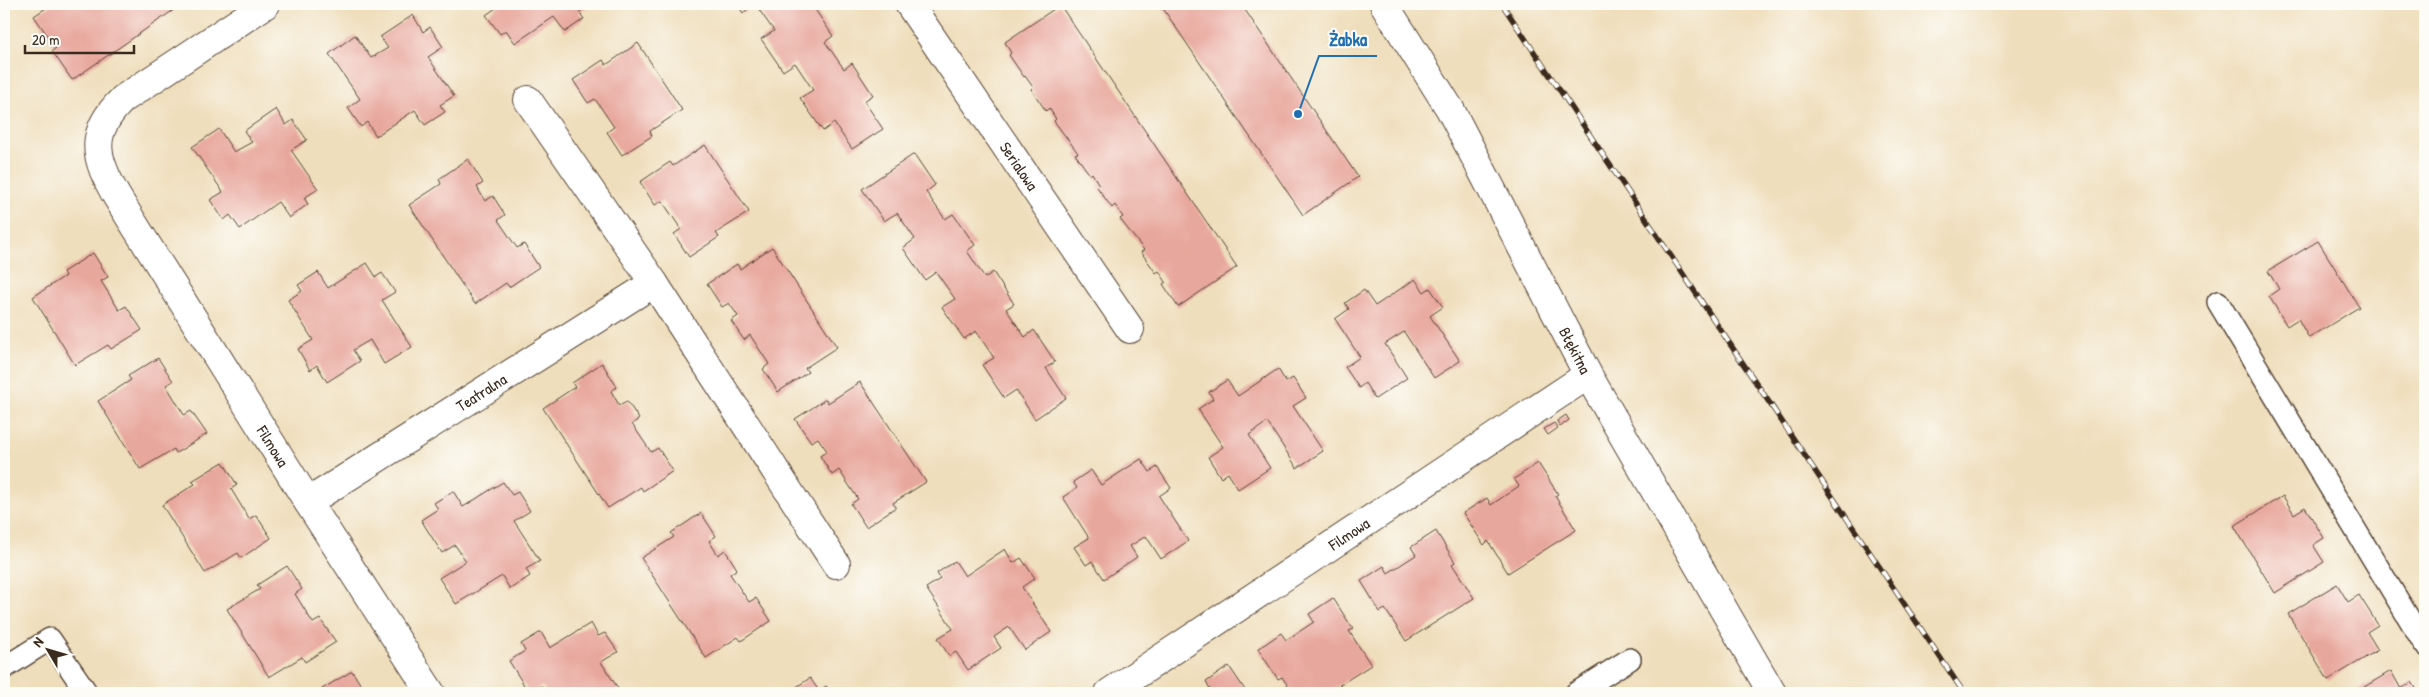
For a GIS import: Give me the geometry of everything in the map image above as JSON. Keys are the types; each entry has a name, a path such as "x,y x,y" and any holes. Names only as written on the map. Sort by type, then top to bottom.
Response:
{"street":[{"name":"Filmowa","path":"266,4 124,99 108,114 97,136 98,156 105,176 117,197 430,693"},
{"name":"Serialowa","path":"909,4 1130,329"},
{"name":"Błękitna","path":"1384,4 1450,109 1588,375 1772,693"},
{"path":"528,100 654,283 836,564"},
{"name":"Teatralna","path":"308,502 654,283"},
{"name":"Filmowa","path":"1109,693 1588,375"}],"lane":[{"path":"2218,302 2425,645"},
{"path":"4,668 50,639 87,693"},
{"path":"1576,693 1630,659"}],"building":[{"path":"52,4 176,4 178,7 72,80 52,51 56,48 34,16"},
{"path":"497,4 593,4 579,12 584,19 565,32 554,17 515,43 506,30 500,34 486,15 499,6"},
{"path":"737,4 755,4 743,13"},
{"path":"755,4 799,4 804,10 812,5 833,36 825,42 844,69 852,63 873,95 864,101 883,129 852,149 834,123 823,131 800,98 813,90 795,63 783,71 761,39 774,31"},
{"path":"1160,4 1241,4 1358,177 1303,215"},
{"path":"1060,5 1237,267 1178,307 1163,284 1166,282 1159,271 1156,273 1141,252 1144,250 1120,219 1123,217 1115,205 1112,208 1097,187 1099,185 1092,173 1090,175 1075,154 1078,153 1054,121 1056,119 1049,108 1046,111 1031,89 1033,87 1009,55 1011,53 1005,42"},
{"path":"413,15 423,32 430,27 443,47 428,57 454,96 440,105 445,112 425,125 415,110 376,136 367,122 361,127 348,108 360,99 329,54 355,35 371,58 388,48 380,37"},
{"path":"638,43 682,110 650,131 652,136 622,155 607,132 614,127 595,99 588,103 573,80 603,60 606,65"},
{"path":"276,109 286,125 293,120 307,140 291,150 318,189 304,198 308,204 289,218 278,202 240,229 230,215 224,220 210,200 223,192 192,147 219,129 234,152 252,142 244,131"},
{"path":"705,145 749,212 716,233 719,237 689,257 674,234 681,229 662,201 655,205 640,182 670,162 673,166"},
{"path":"914,154 935,185 926,192 945,219 953,214 975,245 967,251 985,278 993,272 1014,304 1006,309 1025,337 1034,330 1055,362 1046,368 1066,398 1035,419 1016,390 1004,398 982,365 994,358 976,331 964,339 942,307 955,299 936,272 925,280 903,248 915,239 897,213 884,221 862,189"},
{"path":"468,159 483,183 477,187 485,201 493,196 505,215 498,220 517,248 524,244 539,267 509,287 506,283 475,304 409,205 441,184 439,179"},
{"path":"2318,241 2359,307 2309,338 2298,319 2287,326 2269,296 2279,289 2268,271"},
{"path":"772,247 837,347 805,368 808,372 778,392 763,369 769,364 750,335 744,340 731,321 738,316 729,303 722,307 707,284 737,264 740,269"},
{"path":"93,253 108,277 101,281 119,310 126,306 142,330 111,349 108,345 75,365 33,297 65,276 63,272"},
{"path":"367,263 376,277 382,273 395,292 382,300 412,347 384,364 370,340 353,350 360,361 327,382 317,365 310,370 298,349 313,340 288,300 302,291 298,285 318,272 328,288"},
{"path":"1415,279 1424,292 1430,288 1443,307 1430,316 1460,361 1434,378 1404,332 1385,344 1407,378 1375,399 1365,383 1359,388 1345,367 1360,357 1335,319 1349,309 1345,303 1364,290 1375,306"},
{"path":"158,358 173,381 166,385 184,415 191,411 207,434 176,453 174,449 140,469 98,401 131,380 128,376"},
{"path":"602,363 617,387 611,391 619,405 627,401 639,419 632,424 651,452 658,448 673,471 643,491 641,487 608,508 543,408 575,387 572,383"},
{"path":"1278,369 1286,382 1293,378 1306,398 1293,406 1323,451 1297,468 1267,422 1249,435 1270,468 1238,489 1228,473 1221,478 1208,457 1223,447 1198,409 1213,399 1209,392 1227,380 1238,396"},
{"path":"860,382 926,482 893,503 896,507 866,527 851,504 858,499 839,470 832,475 820,456 827,451 818,438 811,442 795,419 826,399 828,403"},
{"path":"1566,415 1569,420 1560,427 1557,421"},
{"path":"1554,423 1558,428 1548,435 1544,429"},
{"path":"1141,459 1150,472 1157,467 1171,488 1159,496 1188,541 1161,559 1146,536 1130,546 1137,557 1104,579 1092,561 1086,565 1074,547 1089,538 1063,497 1077,488 1073,482 1091,470 1101,485"},
{"path":"223,462 237,485 231,489 249,519 256,515 271,538 241,558 238,553 205,573 162,505 195,484 192,481"},
{"path":"1538,463 1558,494 1555,496 1576,530 1508,573 1488,541 1484,545 1463,513 1487,498 1491,505 1519,486 1514,479"},
{"path":"503,482 512,495 518,492 530,511 514,521 540,561 526,569 530,576 510,589 502,576 456,604 439,578 466,561 455,545 442,553 421,520 438,509 434,503 453,491 463,507"},
{"path":"2283,496 2294,514 2305,507 2324,538 2313,545 2324,562 2275,593 2234,526"},
{"path":"701,513 716,536 709,541 718,555 725,550 737,569 730,574 749,602 756,598 771,621 741,641 738,637 706,658 641,558 674,537 671,533"},
{"path":"1436,531 1455,562 1452,564 1474,598 1406,641 1385,609 1380,612 1361,581 1384,566 1388,573 1416,555 1411,547"},
{"path":"1005,549 1013,563 1021,558 1035,578 1022,587 1051,632 1025,650 1009,627 994,637 1001,648 968,670 956,652 949,656 938,638 953,629 926,588 940,579 937,573 955,561 965,576"},
{"path":"287,566 302,589 295,594 313,623 320,619 336,642 305,662 302,657 269,677 227,609 260,589 257,585"},
{"path":"2337,584 2348,602 2359,595 2378,625 2367,632 2378,650 2328,680 2288,614"},
{"path":"1333,598 1353,629 1349,631 1371,665 1327,693 1293,693 1282,677 1278,679 1258,649 1281,633 1286,640 1314,622 1309,614"},
{"path":"591,623 598,636 605,633 618,652 601,662 621,693 547,693 542,686 529,693 509,661 525,651 521,644 541,632 550,648"},
{"path":"1229,666 1247,693 1205,693 1210,690 1206,682"},
{"path":"352,671 366,693 324,693 322,689"},
{"path":"2391,671 2401,689 2412,682 2419,693 2354,693"},
{"path":"810,678 819,691 826,686 831,693 787,693"}],"railway":[{"path":"1502,4 1964,693"}],"place":[{"name":"Żabka","path":"1298,114"}]}
